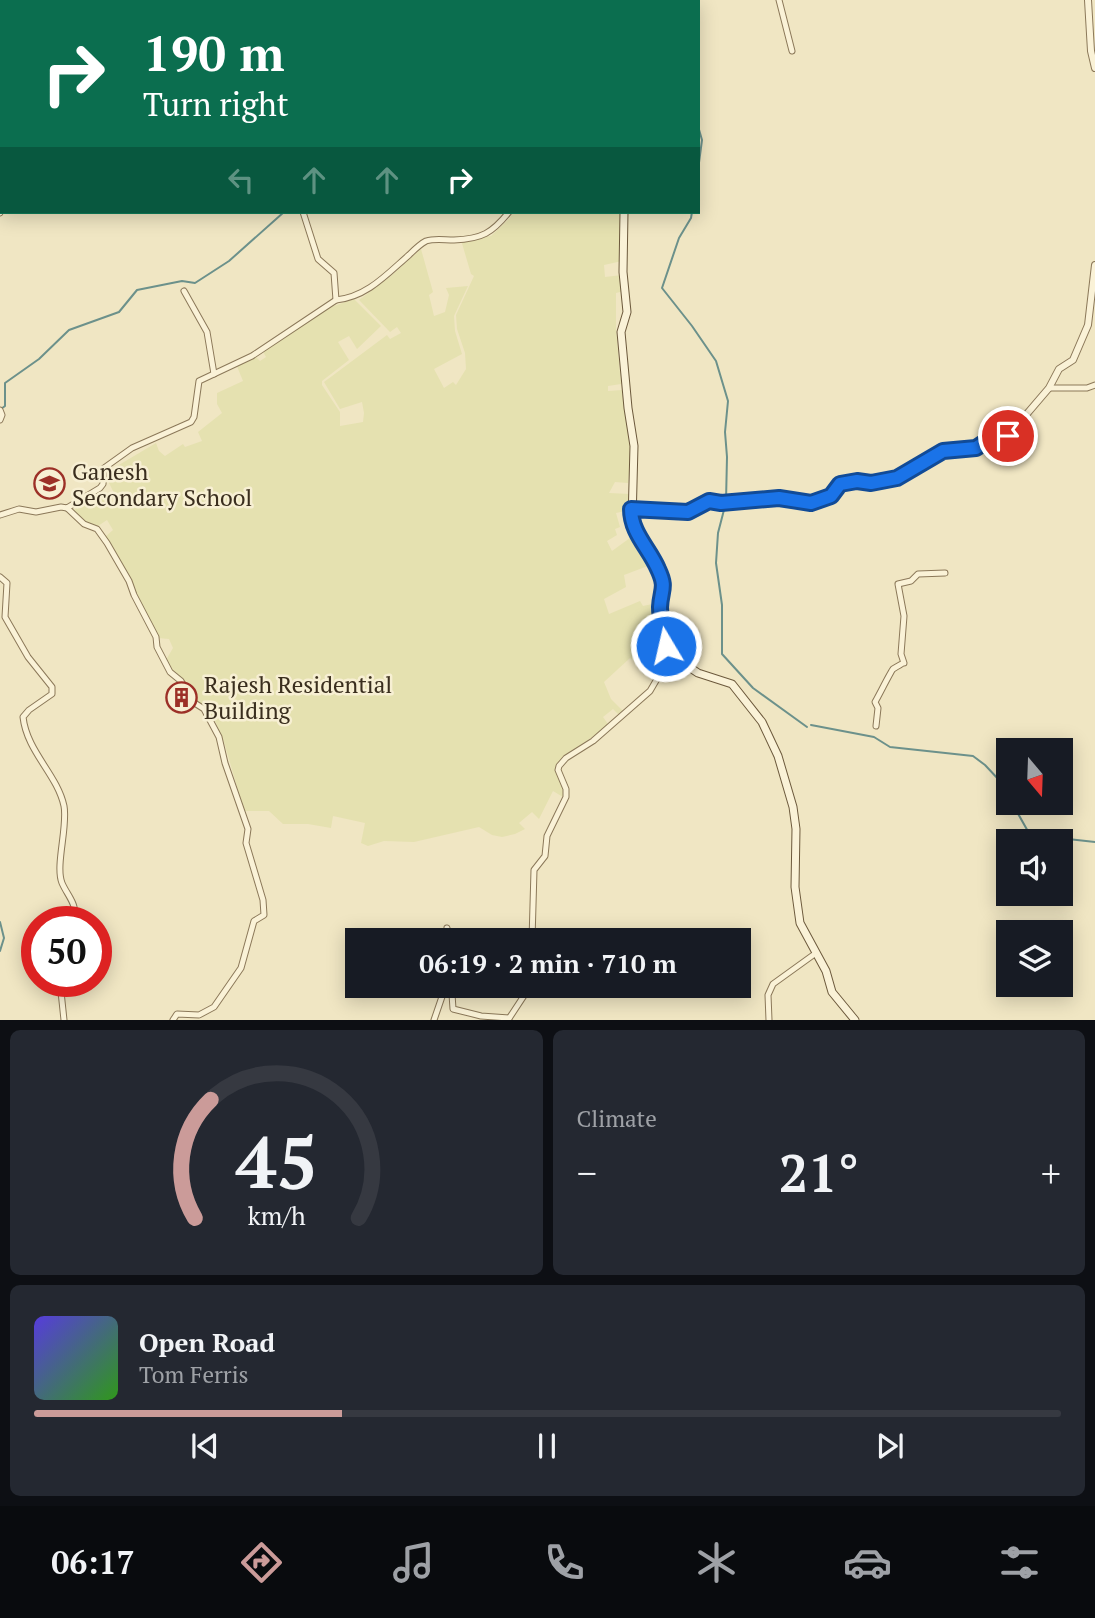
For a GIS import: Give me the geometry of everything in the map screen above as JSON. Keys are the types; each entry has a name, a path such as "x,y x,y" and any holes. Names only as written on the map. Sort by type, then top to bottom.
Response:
{"main road":[{"path":"624,214 622,272 627,312 621,332 634,446 632,521 663,579 664,591 660,609 666,646 671,655 698,673 732,684 762,722 778,756 793,807 797,841 795,887 803,929 825,971 832,992 855,1020"}],"street":[{"path":"779,0 792,51"},
{"path":"1088,0 1091,51 1095,68"},
{"path":"304,214 318,259 334,274 336,300"},
{"path":"67,508 100,488 103,484 104,468 113,461 132,448 191,422 194,418 199,381 252,356 336,300 351,299 370,288 425,242 484,236 497,228 508,214"},
{"path":"631,509 688,512 709,501 721,503 779,498 811,503 831,496 840,484 857,481 871,483 897,478 943,451 976,448 985,442 1008,436 1049,388 1059,369 1073,360 1088,325 1095,265"},
{"path":"184,291 207,332 214,374"},
{"path":"1049,388 1087,388 1095,385"},
{"path":"0,515 19,509 36,512 61,507 67,508 84,524 97,529 129,581 170,672 181,681 193,702 204,709 219,737 248,829 246,844 263,900 264,915 254,921 241,968 214,1007 199,1015 177,1014 173,1020"},
{"path":"876,726 876,698 885,687 893,669 904,663 901,654 904,616 898,584 911,581 918,574 945,573"},
{"path":"0,577 7,583 5,617 29,657 52,687 52,694 23,717 24,730 64,807 61,881 74,900 74,906"},
{"path":"532,928 534,870 545,856 547,836 566,797 559,766 566,758 593,741 650,691 671,655"},
{"path":"769,1020 768,995 773,985 816,953"},
{"path":"63,997 64,1020"},
{"path":"434,1020 442,998"},
{"path":"452,998 453,1009 481,1016 509,1018 522,998"}],"shaded area":[{"path":"512,214 622,214 622,261 604,265 605,277 622,275 624,291 616,293 621,384 608,386 608,391 622,390 631,448 628,483 615,482 609,493 630,494 629,510 616,513 620,527 615,529 617,535 607,541 612,551 634,535 653,564 624,575 626,587 604,599 609,614 640,601 643,606 657,603 658,608 645,620 649,625 640,634 657,655 643,668 630,658 604,682 611,699 623,711 619,715 613,709 603,717 608,724 603,729 559,761 557,765 565,793 563,797 553,791 539,819 532,812 519,823 525,829 515,834 502,837 492,835 479,827 414,842 384,841 368,846 361,843 365,823 333,816 331,828 283,824 269,811 244,811 216,723 206,708 196,703 171,671 166,660 173,648 169,639 158,638 105,537 113,530 107,520 95,528 84,524 73,510 101,494 109,506 118,501 107,472 156,443 165,456 183,444 185,447 202,441 198,432 222,413 217,404 217,393 243,381 236,364 255,356 260,361 266,357 262,350 325,309 354,299 381,326 357,349 349,336 338,342 349,360 322,381 322,385 340,412 340,426 363,422 362,402 340,409 324,382 387,335 390,339 401,333 397,327 390,332 359,300 421,249 433,292 429,295 434,316 445,312 449,295 446,288 468,286 454,316 455,331 462,354 434,369 444,388 453,382 456,385 466,369 456,315 474,276 471,274 461,240 491,236"}],"waterway":[{"path":"700,133 700,155"},
{"path":"1,409 5,406 5,383 39,359 69,330 119,312 137,290 182,281 195,283 229,261 282,214"},
{"path":"692,214 679,238 662,288 716,361 728,401 725,432 726,501"},
{"path":"725,506 718,533 716,563 722,605 722,654 753,688 807,727"},
{"path":"811,725 874,737 890,747 973,756 996,777"},
{"path":"1019,816 1027,829"},
{"path":"1073,840 1095,842"},
{"path":"0,922 4,938 0,951"}],"place":[{"name":"Ganesh Secondary School","path":"49,484"},
{"name":"Rajesh Residential Building","path":"181,697"}],"route":[{"path":"666,646 660,609 664,591 663,579 651,553 635,531 631,509 688,512 709,501 721,503 779,498 811,503 831,496 840,484 857,481 871,483 897,478 943,451 976,448 985,442 1001,440 1008,436"}]}
